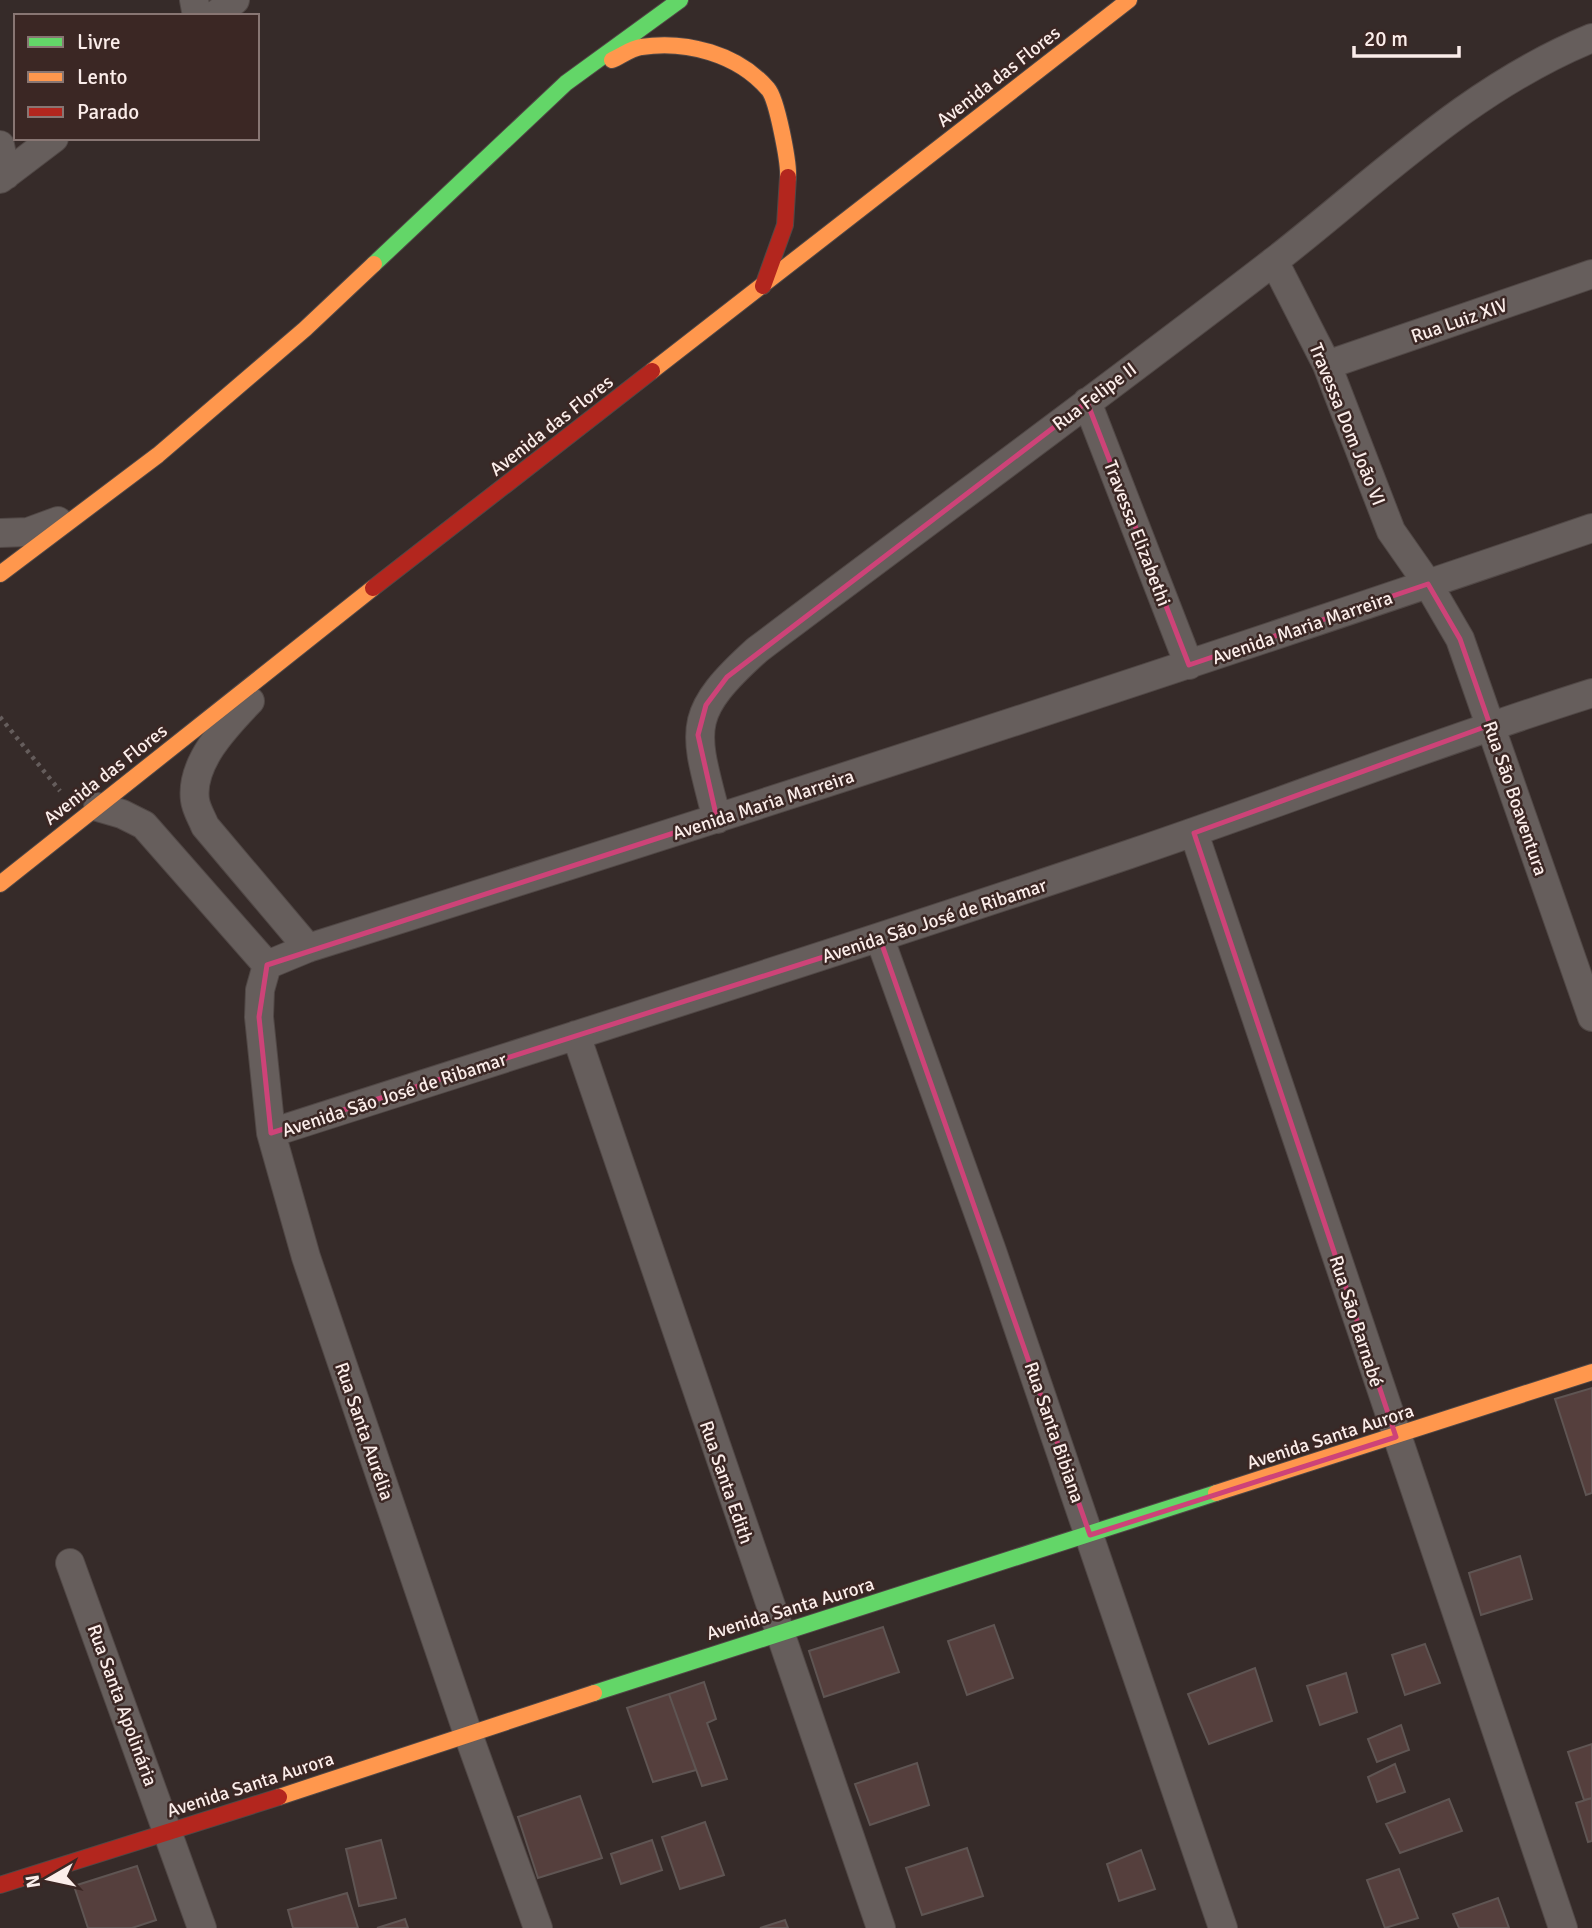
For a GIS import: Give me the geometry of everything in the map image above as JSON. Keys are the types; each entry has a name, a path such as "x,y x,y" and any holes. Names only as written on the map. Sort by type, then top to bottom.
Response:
{"main road":[{"path":"0,574 158,455 305,329 566,83 680,0"},
{"name":"Avenida das Flores","path":"0,884 313,635 1129,0"},
{"path":"566,83 639,47 687,46 734,61 770,91 789,163 785,225 763,286"},
{"name":"Avenida Santa Aurora","path":"0,1885 170,1833 778,1633 1592,1372"}],"street":[{"path":"217,14 235,0"},
{"name":"Rua Felipe II","path":"717,819 698,735 706,705 727,677 757,650 1274,261 1441,125 1511,78 1592,38"},
{"path":"3,177 51,140"},
{"path":"0,145 3,177"},
{"name":"Travessa Dom João VI","path":"1274,261 1327,365 1391,531 1428,584"},
{"name":"Rua Luiz XIV","path":"1327,365 1592,274"},
{"name":"Travessa Elizabethi","path":"1087,402 1189,665"},
{"path":"0,533 28,532 81,513"},
{"name":"Avenida Maria Marreira","path":"308,948 717,819 1189,665 1592,528"},
{"name":"Rua São Boaventura","path":"1428,584 1460,639 1592,1017"},
{"path":"98,807 122,814 144,825 268,965 308,948 205,826 195,802 195,774 241,710 313,635"},
{"name":"Avenida São José de Ribamar","path":"271,1133 880,939 1194,833 1490,724 1592,692"},
{"name":"Rua São Barnabé","path":"1194,833 1563,1928"},
{"name":"Rua Santa Bibiana","path":"880,939 1090,1535 1223,1928"},
{"name":"Rua Santa Aurélia","path":"268,965 260,990 259,1017 271,1133 306,1257 468,1734 538,1928"},
{"name":"Rua Santa Edith","path":"576,1035 778,1633 881,1928"},
{"name":"Rua Santa Apolinária","path":"70,1563 170,1833 202,1928"}],"path":[{"path":"0,717 60,791"}],"highlighted area":[{"path":"1087,402 1189,665 1428,584 1460,639 1490,725 1194,833 1396,1437 1090,1535 880,939 271,1133 259,1017 267,965 717,819 698,735 706,705 727,677"}],"building":[{"path":"1592,1388 1592,1493 1586,1495 1555,1399"},
{"path":"1520,1556 1532,1599 1481,1615 1469,1573"},
{"path":"994,1625 1013,1678 967,1695 948,1641"},
{"path":"883,1627 899,1672 824,1697 809,1651"},
{"path":"1425,1644 1440,1683 1405,1695 1392,1655"},
{"path":"1255,1668 1272,1721 1209,1744 1188,1694"},
{"path":"1346,1673 1357,1712 1320,1725 1307,1686"},
{"path":"704,1682 716,1719 707,1723 727,1779 702,1786 669,1694"},
{"path":"669,1694 696,1770 653,1782 627,1708"},
{"path":"1401,1725 1409,1750 1377,1762 1368,1739"},
{"path":"1592,1744 1592,1798 1584,1800 1568,1752"},
{"path":"917,1763 929,1805 870,1825 855,1784"},
{"path":"1395,1764 1405,1792 1377,1802 1368,1777"},
{"path":"580,1796 602,1858 538,1878 518,1817"},
{"path":"1592,1798 1592,1841 1588,1842 1576,1803"},
{"path":"1449,1799 1462,1831 1400,1853 1386,1824"},
{"path":"705,1822 724,1875 680,1889 662,1837"},
{"path":"381,1840 396,1898 359,1906 346,1849"},
{"path":"652,1840 662,1870 621,1884 611,1854"},
{"path":"967,1848 983,1896 922,1915 906,1868"},
{"path":"1141,1850 1155,1889 1119,1901 1107,1864"},
{"path":"137,1866 156,1920 132,1928 88,1928 74,1886"},
{"path":"1399,1869 1418,1918 1385,1928 1367,1880"},
{"path":"347,1893 358,1928 293,1928 288,1910"},
{"path":"1498,1898 1509,1928 1459,1928 1453,1914"},
{"path":"405,1919 408,1928 377,1928"},
{"path":"785,1920 788,1928 760,1928"}],"traffic: fast":[{"path":"374,264 566,83 680,0"},
{"path":"594,1693 1216,1493"}],"traffic: slow":[{"path":"652,371 1129,0"},
{"path":"612,60 630,50 658,45 710,52 742,67 756,77 771,95 782,132 788,177"},
{"path":"0,574 158,455 305,329 374,264"},
{"path":"0,884 373,588"},
{"path":"1216,1493 1592,1372"},
{"path":"279,1797 594,1693"}],"traffic: jam":[{"path":"763,286 785,225 788,177"},
{"path":"373,588 652,371"},
{"path":"0,1885 279,1797"}]}
